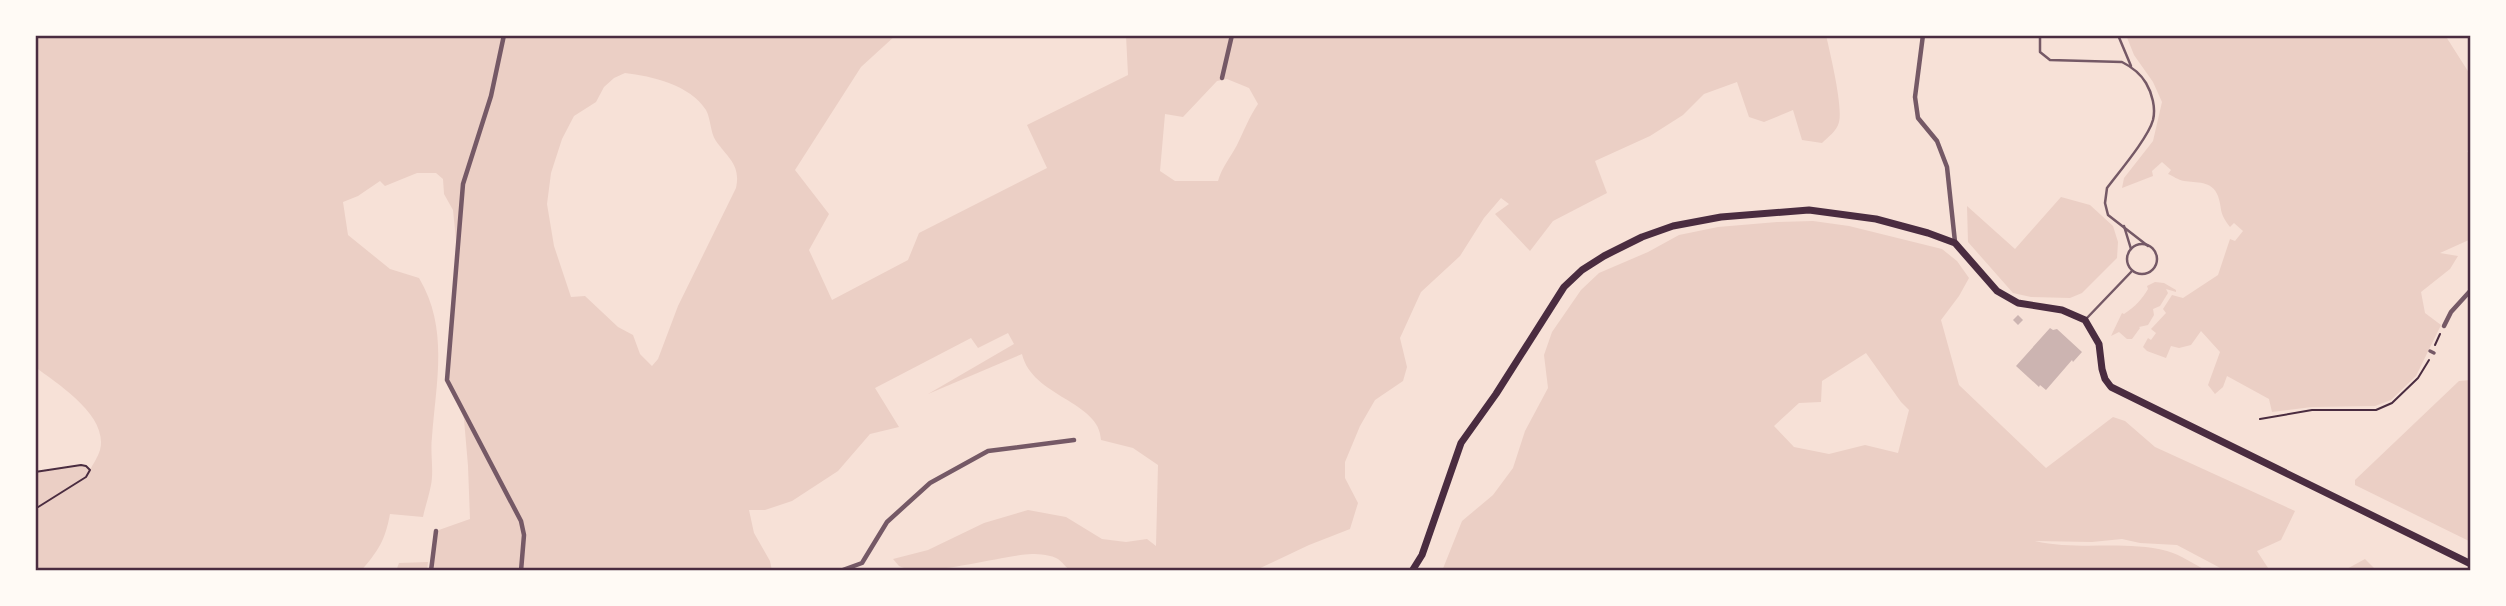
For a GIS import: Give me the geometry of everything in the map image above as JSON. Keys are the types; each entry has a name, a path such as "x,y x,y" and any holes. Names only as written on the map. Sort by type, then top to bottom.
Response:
{"main road":[{"path":"1412,571 1422,555 1465,435 1496,394 1564,287 1582,270 1642,237 1673,226 1721,217 1809,210 1876,219 1955,243 1997,291 2018,303 2062,310 2085,320 2099,344 2105,379 2112,387 2471,564"}],"street":[{"path":"504,35 491,96 463,184 447,380 522,521 524,535 521,571"},
{"path":"1222,78 1232,35"},
{"path":"1923,35 1915,97 1918,118 1937,141 1947,167 1955,243"},
{"path":"2444,326 2451,312 2471,290"},
{"path":"840,571 862,563 887,522 930,483 988,451 1074,440"},
{"path":"431,571 436,531"}],"lane":[{"path":"2040,35 2040,52 2050,60 2112,62 2131,66"},
{"path":"2118,35 2131,66 2143,77 2150,89 2154,103 2153,120 2105,195 2108,215 2124,226 2148,246 2157,257 2155,267 2144,275 2132,271 2127,260 2131,249 2124,226"},
{"path":"2131,249 2139,244 2148,246"},
{"path":"2085,320 2132,271"}],"path":[{"path":"2433,351 2444,326"},
{"path":"2260,419 2312,410 2376,410 2392,403 2418,378 2430,358"},
{"path":"35,472 81,465 90,470 86,477 35,509"}],"shaded area":[{"path":"35,35 896,35 861,67 795,170 829,214 809,250 832,300 908,260 919,233 1047,168 1027,125 1128,75 1126,35 1826,35 1838,92 1839,122 1822,143 1802,140 1793,110 1764,122 1749,117 1737,82 1704,94 1683,115 1650,136 1595,161 1607,193 1553,221 1530,251 1495,214 1509,204 1501,198 1484,218 1460,256 1421,292 1400,338 1407,367 1403,381 1375,400 1360,426 1345,462 1345,478 1358,503 1350,529 1254,571 1075,571 1055,558 1032,554 926,570 899,566 893,559 928,550 984,523 1028,510 1066,517 1102,539 1126,542 1147,539 1156,546 1158,465 1133,448 1101,440 1098,427 1090,416 1038,380 1028,368 1022,354 928,394 1014,344 1008,333 978,348 971,338 875,388 899,427 870,434 838,471 792,501 765,510 749,510 754,533 770,561 772,571 431,571 436,531 470,519 464,419 449,378 457,250 453,210 444,194 443,179 436,173 417,173 385,186 380,181 358,196 343,202 348,235 390,269 419,278 434,316 438,356 432,479 423,517 390,514 380,545 361,571 35,571 35,472 81,465 90,470 100,450 101,437 97,425 80,402 35,367","holes":["625,73 670,83 699,101 708,114 716,141 737,173 736,188 678,306 658,359 652,366 640,354 633,335 618,327 585,296 571,297 554,246 547,204 551,173 562,139 574,116 596,102 604,87","1227,79 1249,88 1258,104 1218,181 1175,181 1160,171 1165,114 1183,117 1217,81"]},
{"path":"2126,35 2445,35 2471,76 2471,148 2467,151 2471,158 2471,239 2440,253 2458,256 2450,269 2421,292 2425,313 2441,325 2416,376 2391,400 2375,406 2312,407 2272,412 2269,399 2227,376 2223,387 2215,394 2208,385 2220,352 2201,331 2191,345 2179,348 2171,346 2166,358 2143,347 2148,338 2151,340 2156,333 2151,329 2166,313 2163,309 2172,295 2183,298 2218,275 2230,239 2235,241 2243,231 2234,223 2230,227 2212,187 2184,181 2168,174 2171,170 2162,162 2152,171 2153,176 2122,188 2124,178 2153,141 2162,102 2153,82 2134,55"},
{"path":"2061,197 2090,205 2113,226 2118,242 2117,258 2082,293 2070,298 2031,297 2013,293 1968,242 1967,206 2015,249"},
{"path":"1813,221 1849,226 1942,249 1957,261 1969,278 1941,320 1959,385 2046,468 2113,417 2125,421 2155,447 2295,511 2281,540 2257,551 2270,571 2226,571 2177,545 2122,539 2092,542 2035,541 2151,548 2177,555 2207,571 1442,571 1462,521 1493,495 1513,468 1525,431 1548,388 1544,355 1552,332 1581,290 1599,273 1679,235 1718,227","holes":["1866,353 1909,410 1898,453 1865,445 1829,454 1794,447 1774,426 1799,403 1821,402 1822,381"]},
{"path":"2155,282 2164,283 2176,292 2166,289 2168,293 2160,306 2153,309 2154,315 2148,325 2139,327 2132,339 2127,339 2119,332 2111,336 2122,313 2135,306 2148,289 2147,286"},
{"path":"2471,380 2471,542 2355,485 2355,480 2459,381"},
{"path":"2365,559 2374,568 2370,571 2343,571"},
{"path":"428,562 427,571 396,571 399,563"}],"building":[{"path":"2018,315 2023,320 2018,325 2013,320"},
{"path":"2050,328 2057,329 2082,352 2046,390 2016,366"}]}
